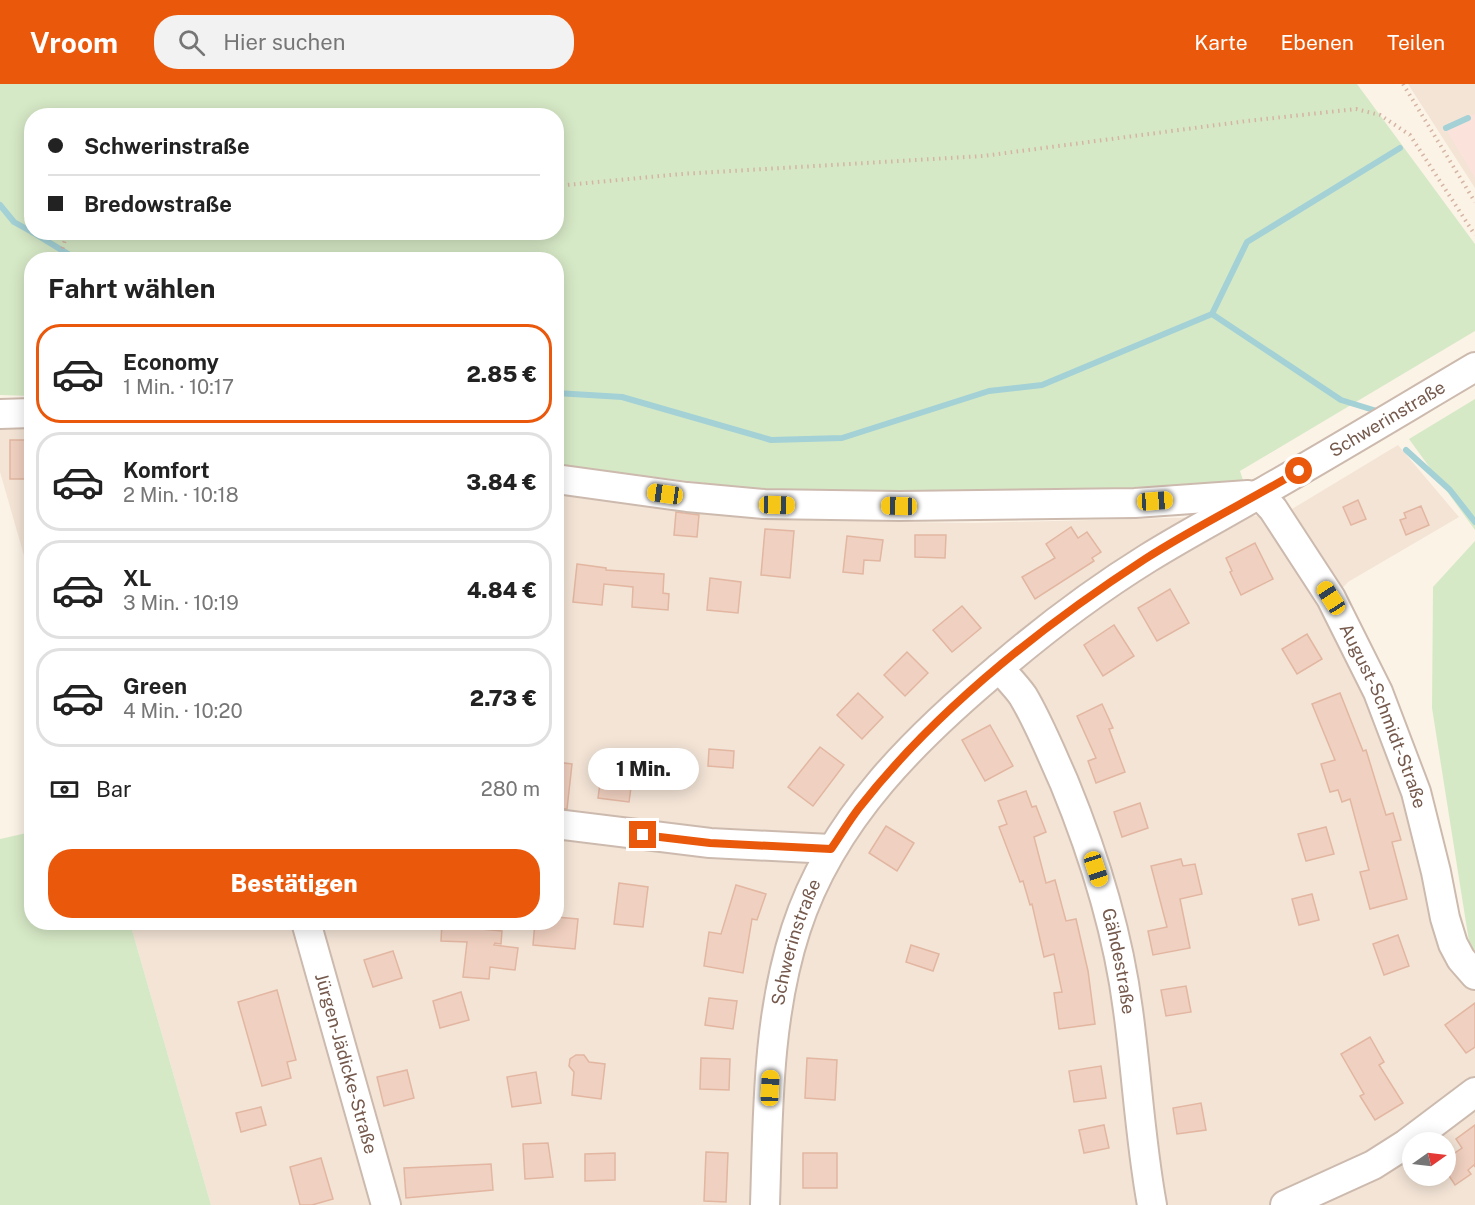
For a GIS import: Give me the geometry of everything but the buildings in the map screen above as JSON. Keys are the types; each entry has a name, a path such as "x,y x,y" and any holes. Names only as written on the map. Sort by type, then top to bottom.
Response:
{"street":[{"name":"Schwerinstraße","path":"765,1205 771,1053 778,1007 796,930 807,899 831,849 858,808 944,715 1049,626 1145,559 1475,366"},
{"path":"0,414 24,413"},
{"path":"564,480 764,504 899,506 1135,502 1259,494"},
{"name":"August-Schmidt-Straße","path":"1259,494 1274,509 1331,598 1378,692 1416,792 1437,872 1445,918 1461,959 1475,975"},
{"name":"Gähdestraße","path":"999,668 1022,694 1047,744 1072,803 1103,891 1116,940 1128,1009 1142,1147 1152,1205"},
{"path":"564,825 710,843 831,849"},
{"name":"Jürgen-Jädicke-Straße","path":"308,930 386,1205"},
{"path":"1285,1205 1373,1165 1406,1144 1475,1092"}],"path":[{"path":"1403,84 1475,202"},
{"path":"564,185 681,174 983,156 1356,109 1380,115 1410,135 1475,236"}],"shaded area":[{"path":"1408,84 1475,84 1475,188"},
{"path":"1475,114 1475,178 1444,126"},
{"path":"0,425 24,425 24,556 0,472"},
{"path":"1398,445 1459,517 1348,582 1321,611 1367,700 1475,966 1475,1205 211,1205 132,930 564,930 564,492 801,518 974,523 1282,515"}],"green space":[{"path":"0,84 1357,84 1475,244 1475,331 1240,471 1247,492 771,491 564,466 564,252 24,252 24,396 0,395"},
{"path":"1475,399 1475,530 1409,439"},
{"path":"1475,541 1475,953 1470,948 1432,708 1433,587"},
{"path":"24,834 24,930 132,930 211,1205 0,1205 0,839"}],"waterway":[{"path":"1446,128 1468,118"},
{"path":"564,393 622,397 771,440 842,438 989,391 1042,385 1212,314 1247,242 1400,148"},
{"path":"0,205 14,222 24,228"},
{"path":"45,240 65,252"},
{"path":"1212,314 1341,400 1380,412"},
{"path":"1406,450 1450,490 1475,522"}],"route":[{"path":"643,835 710,843 831,849 858,808 913,746 944,715 1049,626 1145,559 1299,471"}]}
